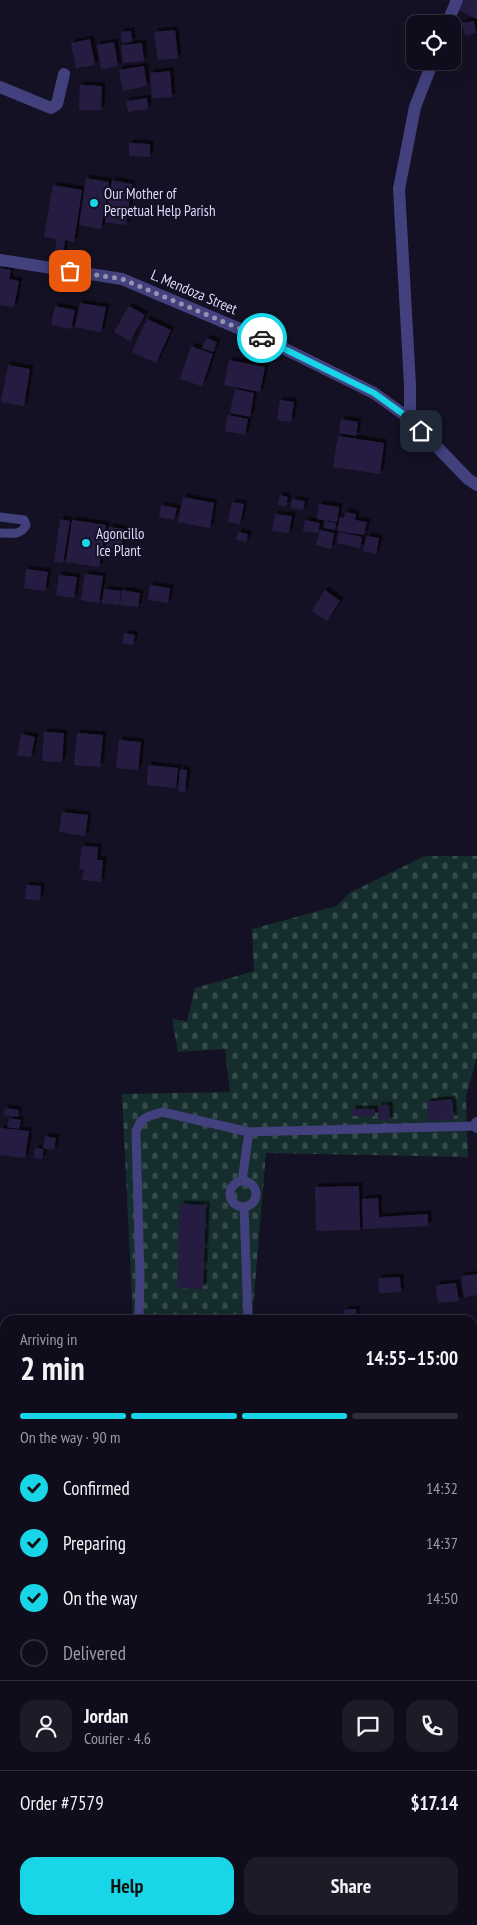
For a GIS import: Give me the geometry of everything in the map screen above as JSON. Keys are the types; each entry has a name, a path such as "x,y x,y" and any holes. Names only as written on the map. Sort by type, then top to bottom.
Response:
{"street":[{"path":"451,15 457,0"},
{"path":"410,419 410,385 399,189 415,107 429,70"},
{"path":"0,87 50,108 57,104 64,74"},
{"name":"L. Mendoza Street","path":"0,260 122,279 282,347 374,393 410,419 468,479 477,485"}],"lane":[{"path":"0,517 20,518 24,520 26,525 24,531 18,533 0,533"},
{"path":"139,1315 140,1279 136,1131 141,1121 148,1117 162,1112 249,1132 477,1125"},
{"path":"242,1181 249,1132"},
{"path":"242,1181 250,1183 255,1189 256,1197 252,1204 244,1207 236,1206 231,1199 230,1191 235,1184 242,1181"},
{"path":"244,1207 248,1315"}],"green space":[{"path":"425,856 477,856 477,1057 466,1097 468,1157 266,1153 252,1315 133,1315 122,1094 230,1092 225,1049 178,1052 172,1019 187,1021 195,988 254,971 252,929 336,906 351,892"}],"building":[{"path":"464,0 477,0 477,19 459,10"},
{"path":"474,21 476,33 465,36 462,23"},
{"path":"175,30 178,58 158,60 154,32"},
{"path":"131,31 132,42 122,43 121,32"},
{"path":"90,39 95,65 76,68 71,43"},
{"path":"114,42 118,66 101,69 97,45"},
{"path":"142,43 144,61 123,63 121,45"},
{"path":"144,66 147,86 123,91 119,70"},
{"path":"170,71 172,97 152,98 150,73"},
{"path":"80,85 102,86 101,110 79,110"},
{"path":"147,98 148,109 128,112 126,101"},
{"path":"129,143 150,144 150,157 129,156"},
{"name":"Our Mother of Perpetual Help Parish","path":"86,178 109,182 101,229 79,225"},
{"path":"112,180 132,184 126,225 105,222"},
{"path":"53,185 82,190 74,242 65,240 63,256 54,255 57,239 44,237"},
{"path":"0,268 11,270 9,279 19,281 14,307 0,305"},
{"path":"80,303 106,307 101,332 75,327"},
{"path":"55,306 75,310 71,329 51,325"},
{"path":"129,306 145,315 130,341 114,332"},
{"path":"147,319 171,330 156,363 132,352"},
{"path":"207,338 217,342 213,352 202,348"},
{"path":"191,346 213,354 202,386 180,379"},
{"path":"229,360 265,367 260,392 224,385"},
{"path":"8,365 30,369 24,406 1,402"},
{"path":"235,389 254,393 250,417 230,413"},
{"path":"280,400 294,402 291,422 277,420"},
{"path":"228,415 248,419 245,435 225,431"},
{"path":"341,419 358,422 356,436 339,433"},
{"path":"338,436 384,443 380,474 333,467"},
{"path":"280,495 288,497 286,506 278,505"},
{"path":"183,497 214,503 210,528 178,522"},
{"path":"292,499 305,501 303,510 291,508"},
{"path":"232,502 244,504 240,524 228,522"},
{"path":"319,504 339,507 337,522 317,519"},
{"path":"161,505 177,508 174,520 159,517"},
{"path":"345,512 356,514 355,520 367,522 364,535 337,531 340,517 344,518"},
{"path":"275,514 292,516 289,533 272,531"},
{"path":"60,519 70,521 63,563 54,562"},
{"name":"Agoncillo Ice Plant","path":"72,520 106,525 99,567 66,562"},
{"path":"305,520 320,523 318,533 303,531"},
{"path":"325,521 336,523 335,530 324,528"},
{"path":"109,527 124,529 121,549 106,547"},
{"path":"320,530 334,533 331,549 316,545"},
{"path":"238,532 248,534 246,542 236,540"},
{"path":"339,532 362,537 360,548 337,543"},
{"path":"367,536 379,538 376,554 363,551"},
{"path":"26,569 48,572 45,591 24,588"},
{"path":"85,574 103,576 99,603 81,600"},
{"path":"59,575 77,577 74,598 56,595"},
{"path":"150,585 170,588 168,603 148,600"},
{"path":"104,589 121,591 119,605 102,603"},
{"path":"122,590 140,593 138,607 120,605"},
{"path":"325,590 340,601 327,621 312,611"},
{"path":"124,633 135,635 133,645 122,643"},
{"path":"44,732 64,733 62,762 42,761"},
{"path":"77,733 103,735 100,767 74,765"},
{"path":"21,734 35,737 31,757 17,755"},
{"path":"119,740 141,742 138,770 116,768"},
{"path":"148,765 178,768 176,788 147,785"},
{"path":"180,769 187,770 185,792 178,791"},
{"path":"62,812 88,815 85,836 59,832"},
{"path":"82,846 98,847 97,860 103,860 101,882 82,880 84,869 79,869"},
{"path":"26,885 41,886 40,900 25,899"},
{"path":"452,1099 454,1119 429,1122 427,1102"},
{"path":"389,1105 390,1121 379,1121 378,1106"},
{"path":"5,1108 19,1110 18,1117 4,1115"},
{"path":"352,1109 375,1109 375,1116 352,1116"},
{"path":"9,1118 21,1120 19,1129 7,1127"},
{"path":"0,1128 29,1131 25,1158 0,1155"},
{"path":"45,1136 56,1138 54,1150 43,1148"},
{"path":"35,1148 44,1149 42,1159 34,1158"},
{"path":"359,1186 360,1230 316,1231 315,1187"},
{"path":"378,1198 379,1217 428,1214 428,1226 363,1229 362,1199"},
{"path":"180,1204 206,1205 203,1289 177,1288"},
{"path":"477,1274 477,1295 464,1297 461,1276"},
{"path":"400,1277 401,1292 379,1293 378,1278"},
{"path":"456,1283 459,1301 438,1303 436,1285"},
{"path":"356,1309 357,1315 344,1315 344,1310"}],"way so far":[{"path":"70,271 122,279 262,338"}],"place":[{"name":"Our Mother of Perpetual Help Parish","path":"94,203"},
{"name":"Agoncillo Ice Plant","path":"86,543"}],"route":[{"path":"262,338 374,393 410,419 421,431"}]}
